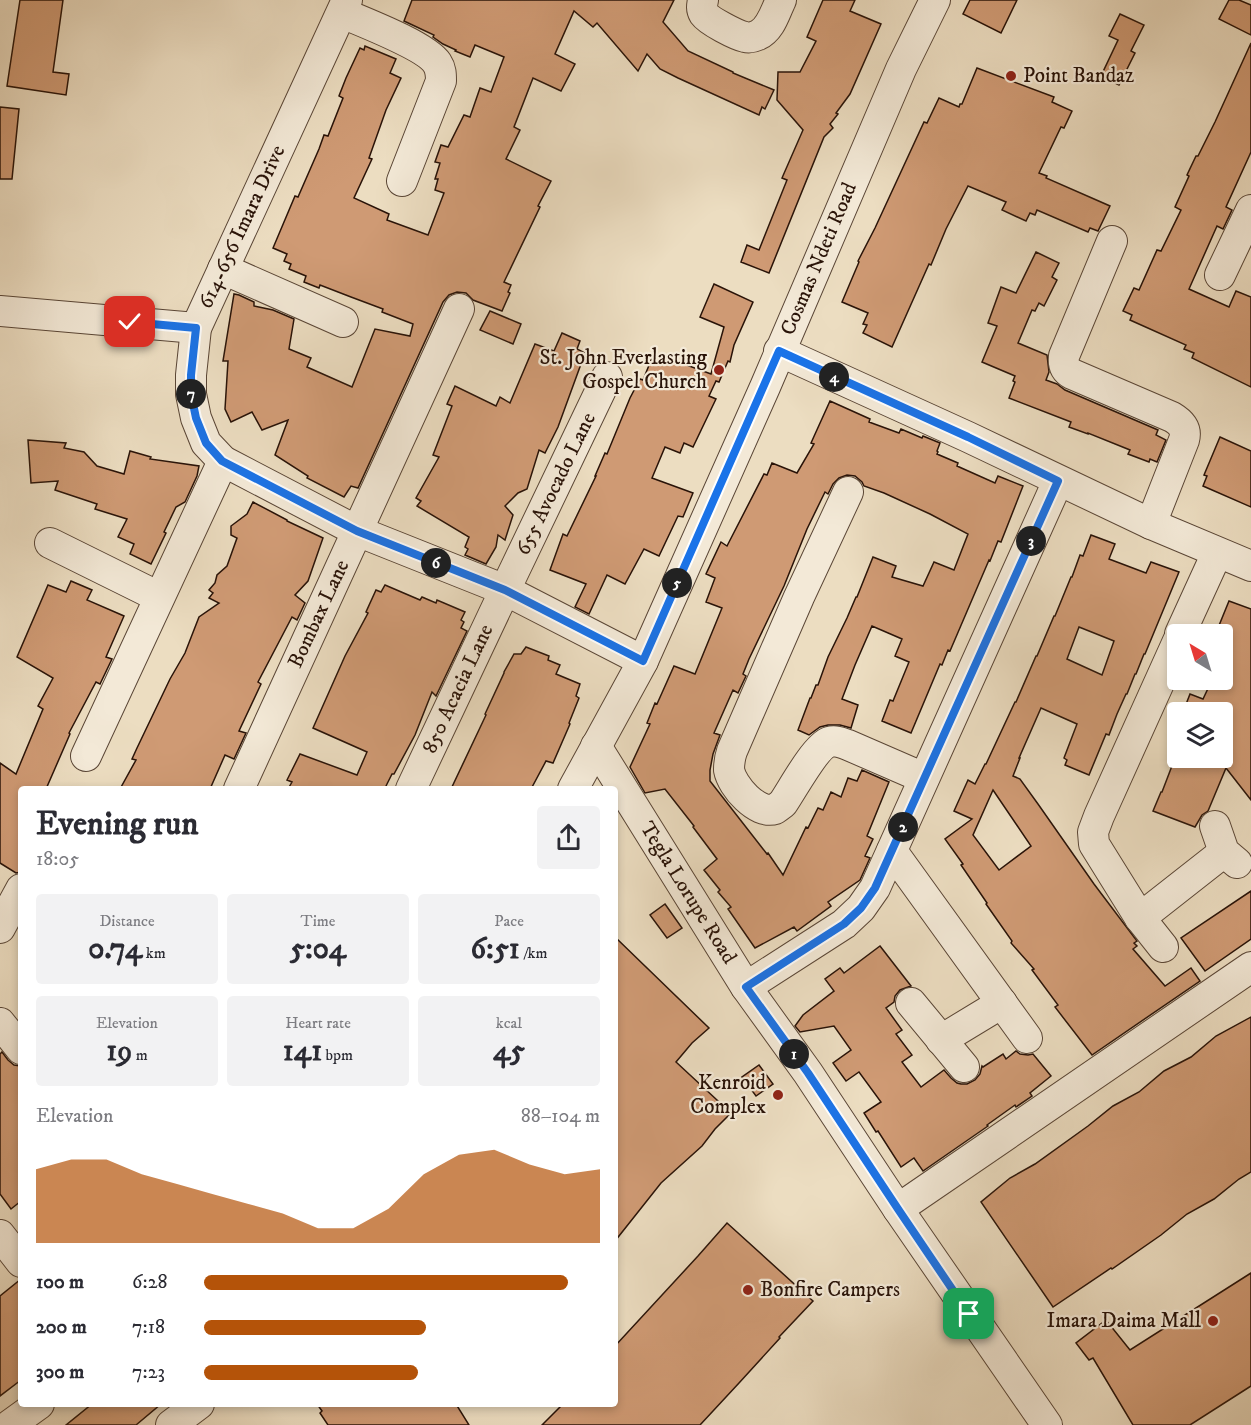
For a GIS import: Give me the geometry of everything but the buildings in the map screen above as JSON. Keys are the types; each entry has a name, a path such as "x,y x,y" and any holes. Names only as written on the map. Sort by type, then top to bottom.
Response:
{"street":[{"path":"708,11 745,38 756,36 766,29 781,0"},
{"name":"Cosmas Ndeti Road","path":"575,786 643,661 896,80 935,0"},
{"path":"345,6 418,47 437,62 441,70 441,81 402,182"},
{"name":"614-656 Imara Drive","path":"345,6 196,328 191,394 196,418 206,443 222,461 357,531 505,590 643,661"},
{"path":"1220,275 1251,210"},
{"path":"1112,241 1064,357 1064,362 1068,372 1172,417 1184,428 1186,434 1184,440 1151,524"},
{"path":"223,269 343,322"},
{"name":"Bombax Lane","path":"240,786 459,309"},
{"path":"0,311 196,328"},
{"path":"779,351 1151,524 1251,566"},
{"name":"655 Avocado Lane","path":"505,590 607,377"},
{"path":"86,756 222,461"},
{"path":"746,987 844,924 861,908 875,888 1058,481"},
{"path":"848,492 799,597 732,751 729,768 731,777 746,798 765,809 774,809 783,803 819,748 832,742 840,742 924,778"},
{"path":"50,543 159,597"},
{"path":"1185,624 1217,553"},
{"name":"850 Acacia Lane","path":"412,786 505,590"},
{"path":"1162,946 1140,918 1100,855 1094,844 1094,832 1099,816 1167,665"},
{"name":"Tegla Lorupe Road","path":"596,746 746,987 808,1073 898,1209 1047,1425"},
{"path":"1140,918 1226,847"},
{"path":"892,851 1027,1038"},
{"path":"18,894 0,927 18,932"},
{"path":"898,1209 1251,968"},
{"path":"911,1003 964,1067"},
{"path":"941,1040 1002,1003"},
{"path":"0,1023 18,1045"},
{"path":"10,1425 35,1407"},
{"path":"171,1425 195,1407"}],"place":[{"name":"Point Bandaz","path":"1011,76"},
{"name":"St. John Everlasting Gospel Church","path":"719,370"},
{"name":"Kenroid Complex","path":"778,1095"},
{"name":"Bonfire Campers","path":"748,1290"},
{"name":"Imara Daima Mall","path":"1213,1321"}],"route":[{"path":"130,322 196,328 191,394 196,418 206,443 222,461 357,531 505,590 643,661 779,351 968,437 1058,481 875,888 861,908 844,924 746,987 808,1073 969,1314"}]}
